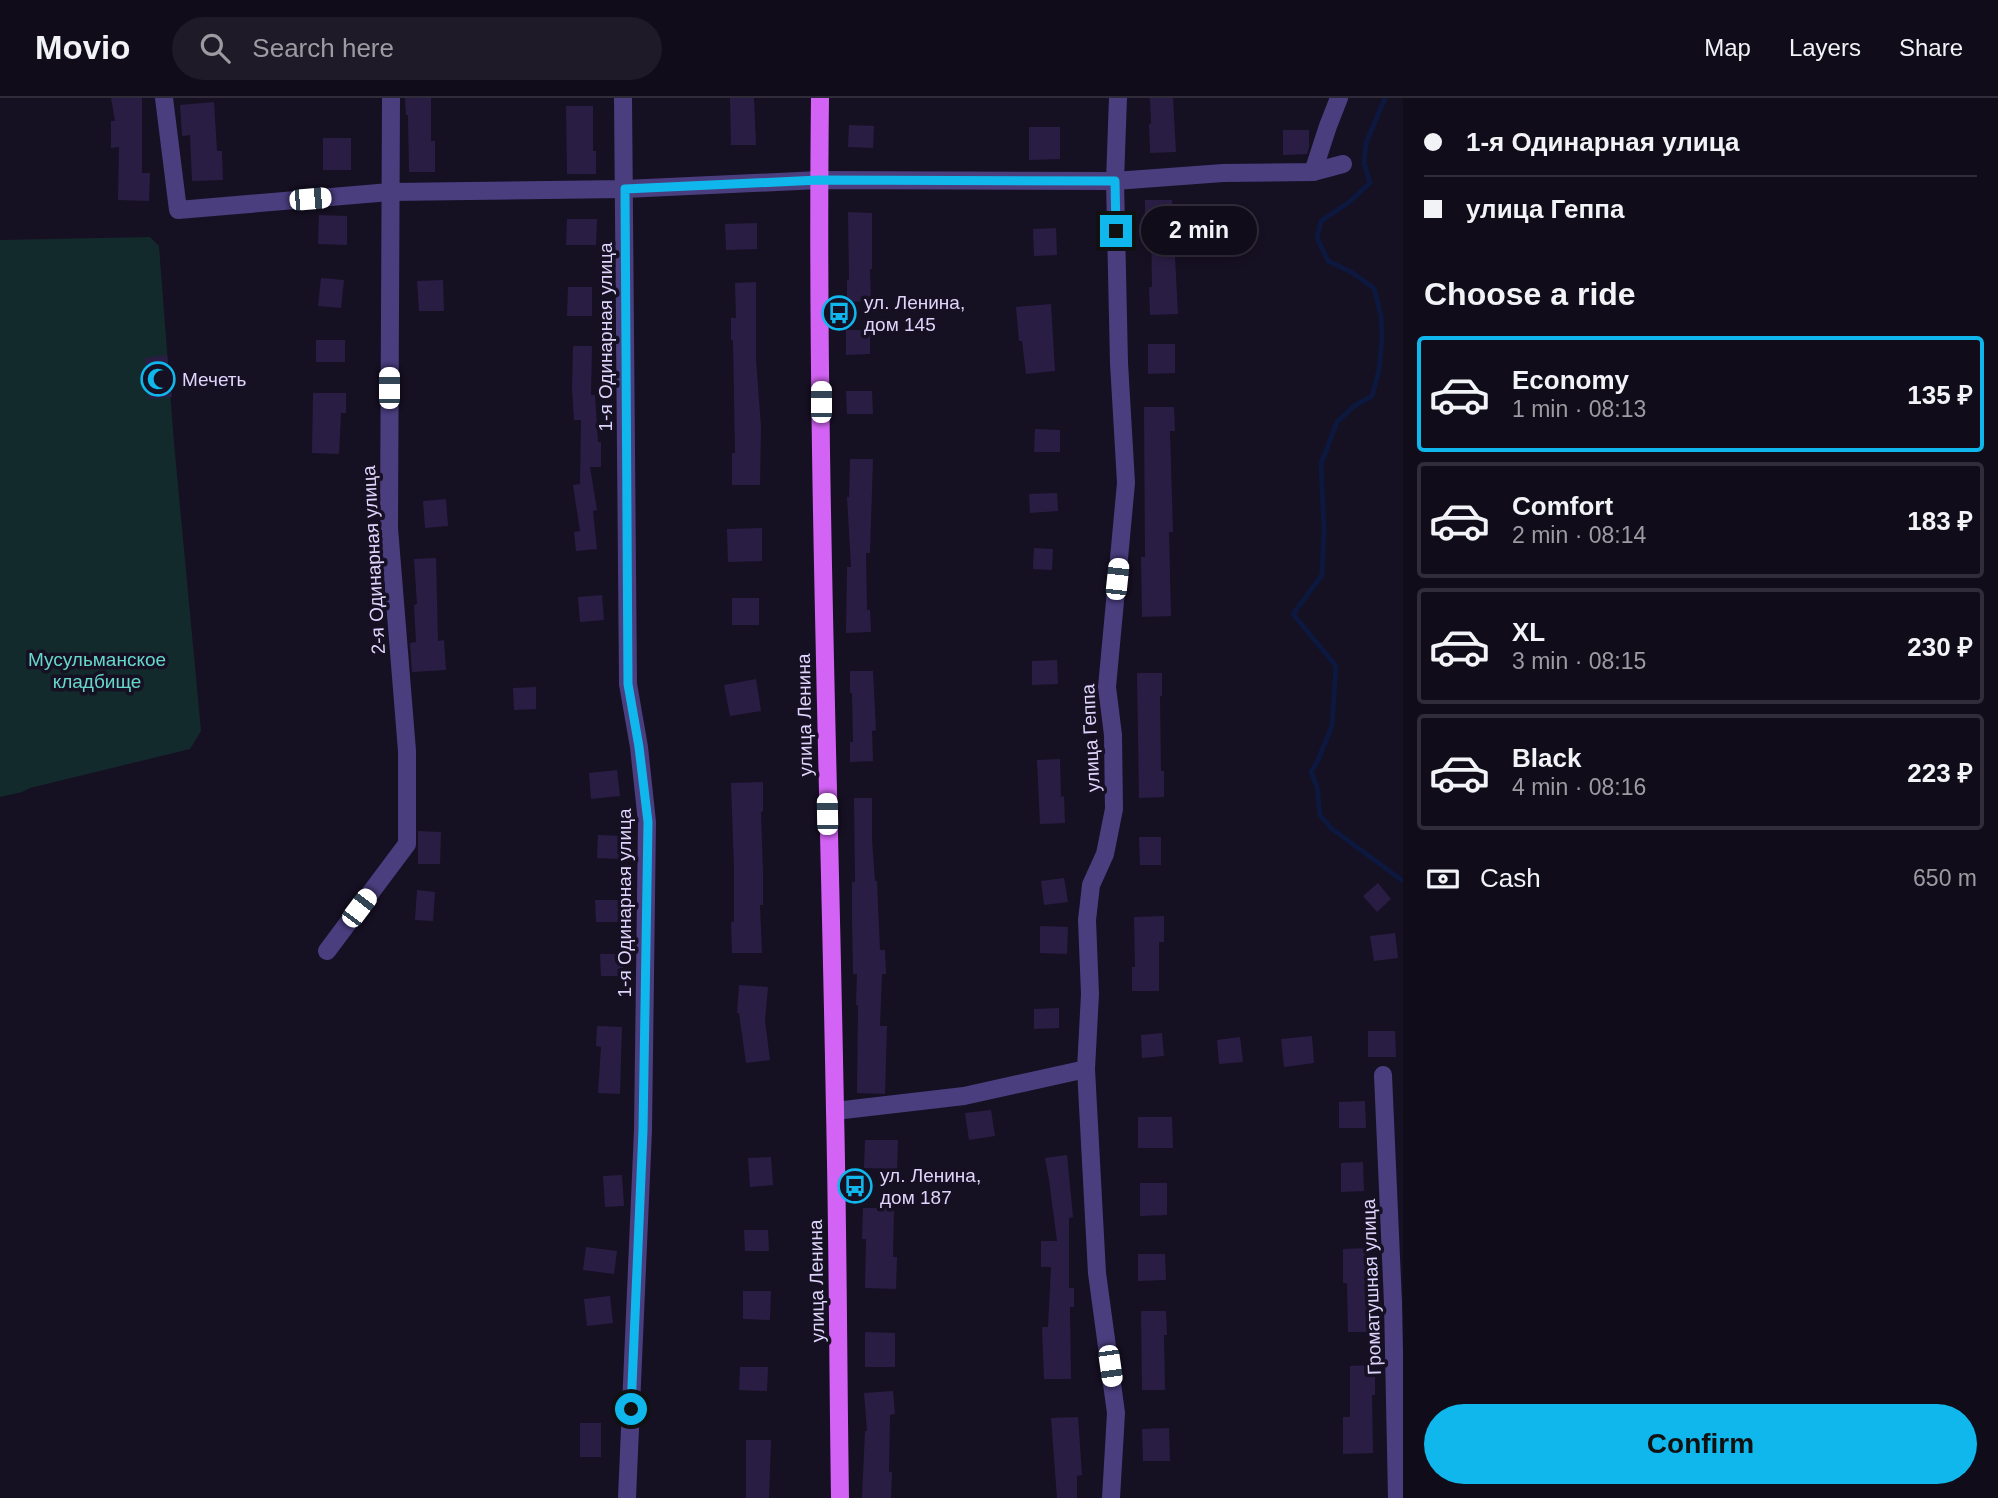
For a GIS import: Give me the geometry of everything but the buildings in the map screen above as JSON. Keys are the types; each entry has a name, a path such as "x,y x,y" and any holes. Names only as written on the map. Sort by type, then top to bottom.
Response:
{"main road":[{"name":"улица Ленина","path":"820,98 823,652 835,1111 840,1498"}],"street":[{"path":"164,98 178,210 390,192 625,189 819,180 1115,181 1223,173 1313,172 1343,164"},
{"name":"2-я Одинарная улица","path":"327,951 407,844 407,751 389,528 391,98"},
{"name":"1-я Одинарная улица","path":"624,98 628,684 648,822 643,1130 627,1498"},
{"name":"улица Геппа","path":"1111,1498 1116,1413 1097,1273 1086,1069 1090,994 1087,920 1091,885 1105,854 1114,809 1113,735 1107,687 1126,483 1119,363 1115,181 1118,98"},
{"path":"1313,172 1339,98"},
{"path":"835,1111 964,1096 1086,1069"},
{"name":"Громатушная улица","path":"1383,1075 1394,1303 1397,1498"}],"green space":[{"name":"Мусульманское кладбище","path":"150,237 159,246 201,731 190,749 0,797 0,240"}],"waterway":[{"path":"1385,98 1366,143 1364,163 1370,183 1348,203 1321,221 1317,238 1328,261 1351,272 1374,288 1381,316 1382,338 1379,370 1372,396 1354,406 1337,422 1321,464 1324,528 1322,575 1293,614 1336,666 1332,726 1311,772 1317,787 1320,815 1331,828 1403,881"}],"place":[{"name":"ул. Ленина, дом 145","path":"839,313"},
{"name":"Мечеть","path":"158,379"},
{"name":"ул. Ленина, дом 187","path":"855,1186"}],"route":[{"path":"631,1409 643,1130 648,822 628,684 625,189 819,180 1115,181 1116,231"}]}
